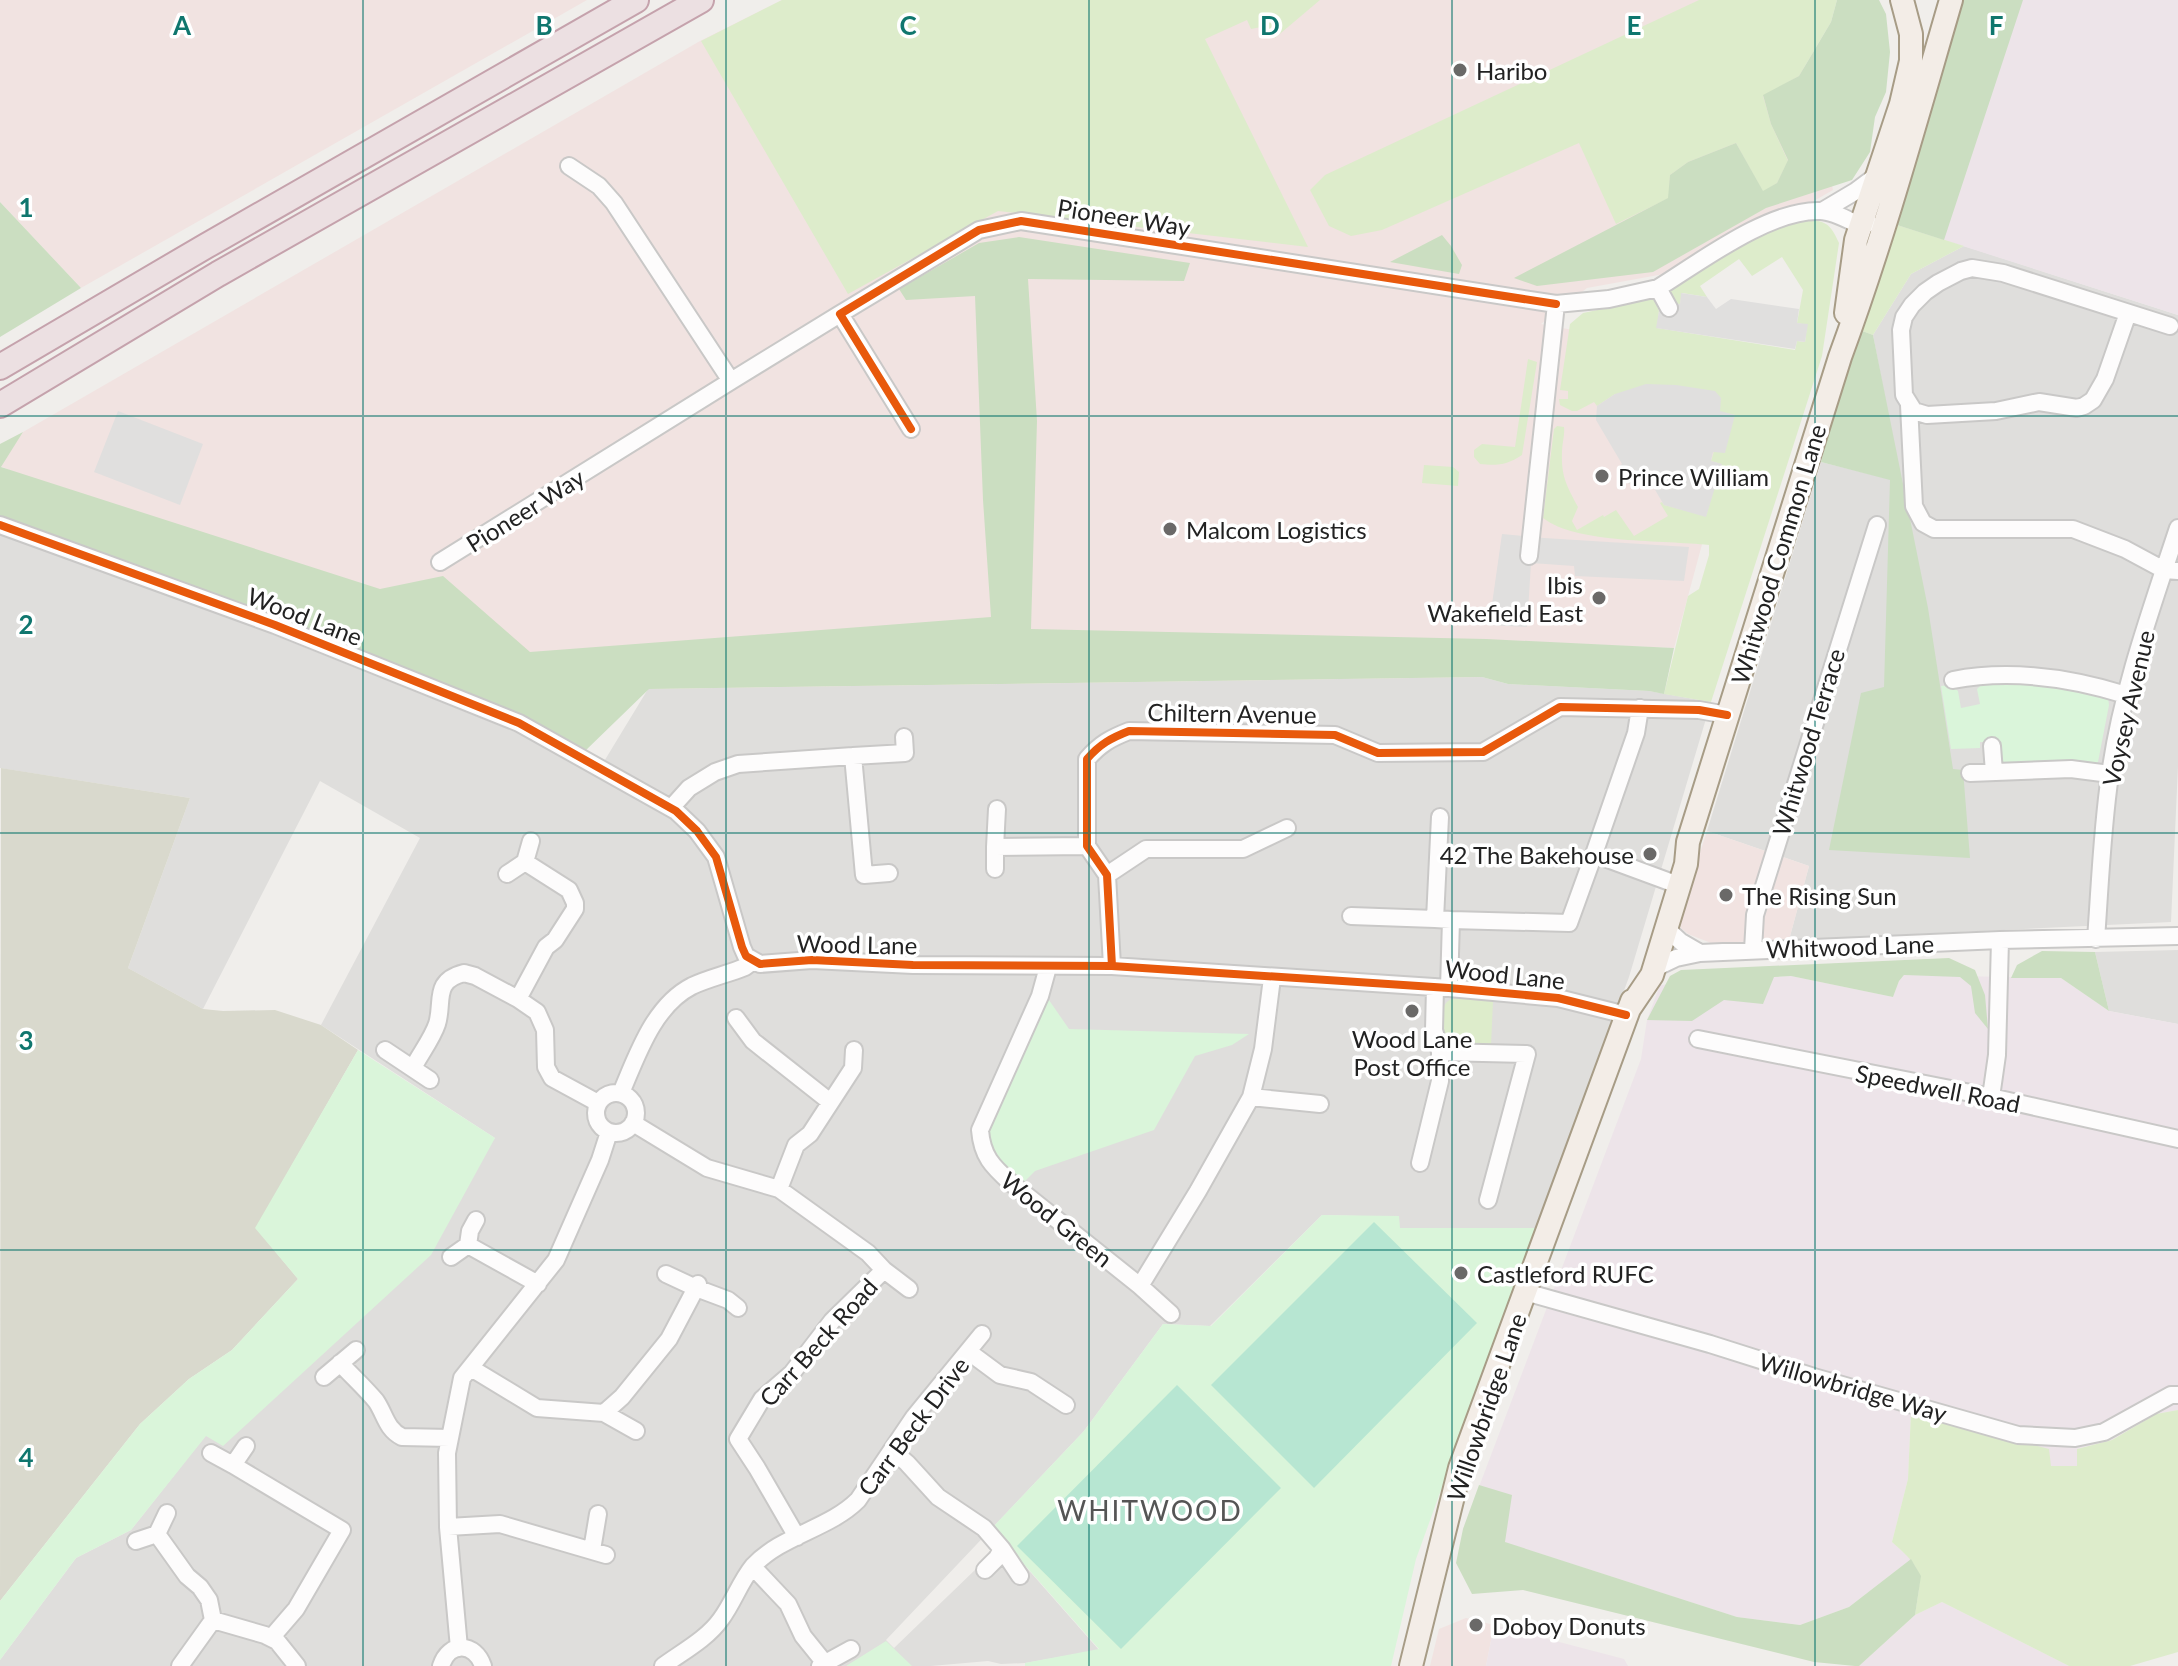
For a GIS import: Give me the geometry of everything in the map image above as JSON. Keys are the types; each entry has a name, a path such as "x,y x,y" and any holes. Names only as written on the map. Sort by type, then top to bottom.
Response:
{"highway":[{"path":"0,367 636,0"},
{"path":"0,405 218,274 701,0"}],"main road":[{"name":"Whitwood Common Lane","path":"1840,357 1854,228 1901,104 1911,61 1911,34 1902,0"},
{"name":"Whitwood Common Lane","path":"1576,1153 1627,1014 1662,950 1686,864 1688,842 1840,357 1887,222 1951,0"},
{"name":"Whitwood Common Lane","path":"1662,950 1670,882 1679,853 1688,842"},
{"name":"Willowbridge Lane","path":"1411,1666 1460,1468 1576,1153"}],"street":[{"path":"569,166 599,186 614,203 731,381"},
{"name":"Pioneer Way","path":"440,562 979,230 1021,221 1556,304 1609,299 1658,288 1749,232 1800,212 1824,210 1876,176"},
{"path":"1824,210 1854,228 1876,219 1893,197"},
{"path":"2128,313 2105,379 2093,400 2084,406 2077,408 2039,402 1996,411 1927,415 1914,411 1904,395 1901,330 1904,317 1925,292 1972,268 2003,273 2170,326"},
{"path":"1658,288 1669,308"},
{"path":"1529,556 1556,304"},
{"path":"840,314 911,429"},
{"path":"1909,405 1914,506 1923,523 1934,529 2073,529 2171,571"},
{"name":"Wood Lane","path":"0,525 275,625 519,723 671,808 697,831 716,857 742,947 746,956 760,964 812,960 1112,966 1442,987 1558,998 1627,1014"},
{"name":"Voysey Avenue","path":"2096,939 2110,774 2126,695 2171,571 2178,528"},
{"name":"Whitwood Terrace","path":"1753,950 1755,915 1878,532"},
{"path":"1953,680 2004,675 2046,678 2093,685 2126,695"},
{"name":"Chiltern Avenue","path":"1087,846 1087,759 1111,738 1129,731 1335,735 1378,753 1483,752 1560,707 1699,710 1727,715"},
{"path":"1351,916 1569,923 1636,733 1640,708"},
{"path":"671,808 703,778 738,764 905,753 904,737"},
{"path":"1992,746 1994,772"},
{"path":"853,756 864,875 889,873"},
{"path":"1970,773 2071,769 2110,774"},
{"path":"995,869 997,809"},
{"path":"1420,1163 1440,1081 1440,1052 1434,1030 1442,987 1440,817"},
{"path":"1107,875 1146,849 1243,849 1287,828"},
{"path":"507,874 525,862 531,841"},
{"path":"995,847 1087,846 1107,875 1112,966"},
{"path":"1594,854 1670,882"},
{"path":"518,999 546,947 555,940 575,909 569,890 525,862"},
{"name":"Whitwood Lane","path":"1662,950 1676,958 1700,953 1753,950 2178,936"},
{"path":"1991,1097 1997,1055 2000,940"},
{"path":"1662,950 1700,953"},
{"name":"Wood Lane","path":"621,1093 660,1014 689,988 745,967 753,961"},
{"name":"Wood Green","path":"1048,967 1040,996 980,1130 984,1153 996,1170 1011,1183 1171,1314"},
{"path":"413,1068 438,1023 442,989 450,979 464,973 529,1005 541,1018 545,1030 546,1067 552,1078 598,1103"},
{"path":"1140,1286 1251,1097 1263,1049 1272,978"},
{"path":"736,1018 753,1041 829,1101"},
{"name":"Speedwell Road","path":"1698,1039 1991,1097 2178,1139"},
{"path":"385,1050 430,1080"},
{"path":"779,1189 796,1145 810,1134 853,1068 854,1050"},
{"path":"1440,1052 1527,1054 1488,1200"},
{"path":"621,1093 635,1106 636,1117 623,1132 609,1132 598,1123 598,1103 609,1094 621,1093"},
{"path":"1251,1097 1320,1104"},
{"path":"633,1123 707,1168 779,1189 868,1253 909,1289"},
{"path":"459,1648 448,1527 447,1453 462,1378 556,1260 609,1132"},
{"path":"451,1257 468,1245 476,1220"},
{"path":"468,1245 538,1284"},
{"name":"Carr Beck Road","path":"797,1537 738,1439 762,1399 792,1373 832,1321 884,1270"},
{"path":"666,1274 728,1300 738,1308"},
{"path":"604,1413 622,1397 669,1339 697,1286"},
{"name":"Willowbridge Way","path":"1525,1292 2018,1435 2075,1438 2104,1432 2171,1395 2178,1395"},
{"name":"Carr Beck Drive","path":"663,1666 699,1641 719,1622 753,1567 858,1500 914,1417 982,1334"},
{"path":"324,1377 356,1350"},
{"path":"969,1352 1000,1375 1031,1382 1066,1405"},
{"path":"340,1363 378,1404 387,1425 396,1434 402,1437 450,1438"},
{"path":"471,1368 537,1408 604,1413 636,1431"},
{"path":"233,1465 246,1446"},
{"path":"892,1450 938,1497 984,1528 1020,1576"},
{"path":"211,1453 348,1534 296,1609 271,1638"},
{"path":"136,1541 157,1534 167,1513"},
{"path":"448,1527 500,1524 599,1552 598,1514"},
{"path":"157,1534 187,1576 209,1600 213,1620 180,1666"},
{"path":"985,1570 1002,1549"},
{"path":"753,1567 788,1604 803,1636 822,1664 851,1649"},
{"path":"213,1620 277,1641 297,1666"},
{"path":"441,1666 447,1654 459,1648 472,1650 483,1666"}],"shaded area":[{"path":"0,0 587,0 81,288 0,202"},
{"path":"782,0 1830,0 1802,57 1833,190 1697,268 1587,288 1541,324 1751,363 1674,648 1488,640 1482,677 648,689 543,694 0,466 23,432 700,41"},
{"path":"1962,0 2178,0 2178,315 1894,224"},
{"path":"1964,246 2178,315 2178,766 2171,922 1789,940 1809,866 1707,831 1821,462 1901,482 1873,335 1911,274"},
{"path":"1681,293 1707,297 1716,309 1731,299 1799,309 1797,323 1808,324 1805,342 1797,341 1795,349 1656,328 1659,311 1656,301 1680,304"},
{"name":"Prince William","path":"1646,384 1715,391 1721,398 1720,411 1735,415 1725,453 1713,452 1711,461 1722,464 1706,517 1664,505 1645,473 1629,484 1619,466 1622,464 1596,420 1597,406 1615,394"},
{"path":"118,411 203,444 180,505 94,472"},
{"path":"0,525 518,733 597,773 648,689 1482,677 1508,684 1649,691 1711,702 1629,977 1536,1228 1399,1228 1399,1217 1322,1215 1210,1326 1163,1324 1084,1431 886,1640 894,1648 1004,1542 1099,1650 1025,1663 988,1661 931,1666 0,1666 0,1660 76,1558 131,1530 206,1435 495,1138 321,1025 420,838 320,781 203,1009 128,968 190,798 0,768"},
{"path":"1502,534 1689,547 1684,581 1575,576 1574,566 1531,563 1527,627 1489,625"},
{"path":"1,768 190,798 128,968 203,1009 275,1010 321,1025 358,1050 256,1228 298,1279 232,1350 189,1379 140,1424 0,1601"},
{"path":"1707,831 1809,866 1789,940 1711,943 1681,928 1678,921"},
{"path":"2178,950 2178,1024 2109,1011 2095,952"},
{"path":"1904,975 2061,978 2109,1011 2178,1024 2178,1410 2156,1414 2112,1440 2077,1449 2078,1466 2051,1466 1911,1412 1908,1479 1892,1542 1911,1559 1849,1607 1800,1625 1737,1617 1463,1529 1641,1059 1647,1020 1660,985 1791,976 1893,997"},
{"path":"1942,1602 2069,1666 1859,1666 1915,1615"},
{"path":"1466,1618 1494,1625 1486,1666 1430,1666 1439,1629"},
{"path":"1494,1625 1624,1659 1628,1666 1486,1666"}],"green space":[{"path":"782,0 1320,0 1275,38 1266,26 1251,29 1247,20 1205,39 1308,247 998,211 848,294 701,41"},
{"path":"1699,0 1837,0 1831,22 1799,76 1763,96 1771,124 1788,161 1777,183 1763,192 1736,143 1688,162 1670,175 1669,198 1616,224 1579,143 1382,230 1351,236 1329,226 1310,190 1325,175"},
{"path":"1837,0 1879,0 1886,14 1890,52 1886,92 1875,117 1870,152 1852,180 1766,208 1653,272 1537,286 1514,278 1668,198 1670,175 1688,162 1736,143 1763,191 1777,183 1788,160 1771,124 1763,95 1799,76 1831,22"},
{"path":"1961,0 2023,0 1944,240 1894,224"},
{"path":"0,202 81,288 0,337"},
{"path":"1804,219 1826,224 1839,243 1822,356 1711,702 1664,694 1688,596 1699,589 1709,545 1598,537 1558,526 1543,518 1554,429 1564,427 1563,468 1578,507 1572,521 1577,530 1616,510 1634,536 1668,516 1662,502 1706,516 1721,464 1711,461 1735,415 1615,394 1597,406 1594,402 1577,411 1560,405 1559,399 1568,399 1568,391 1560,390 1570,324 1583,313 1654,298 1659,311 1657,328 1795,350 1797,341 1805,342 1807,325 1797,323 1803,290 1782,257 1752,276 1739,259 1700,286 1707,297 1682,293 1680,304 1675,304 1665,288 1785,223"},
{"path":"1894,224 1964,246 1911,274 1873,335 1857,329"},
{"path":"1442,235 1462,265 1459,274 1390,262"},
{"path":"1019,237 1190,263 1184,281 1028,279 1037,421 1031,629 1486,639 1674,648 1664,694 1508,684 1482,677 649,689 585,751 0,525 0,444 23,432 1,467 380,589 443,576 530,652 991,617 975,296 906,300 899,289 979,243"},
{"path":"1857,329 1873,335 1928,608 1953,769 1963,770 1970,858 1829,850 1861,693 1884,687 1890,480 1821,462"},
{"path":"1528,359 1537,362 1522,455 1502,464 1480,464 1474,457 1474,450 1482,444 1515,447"},
{"path":"1424,465 1453,467 1459,472 1458,486 1422,483"},
{"path":"1988,678 2047,680 2108,697 2098,762 2093,766 2010,768 2001,761 2001,742 1980,742 1980,748 1951,749 1941,686 1951,685 1958,691 1961,708 1980,704 1977,689"},
{"path":"2042,951 2095,952 2109,1011 2061,978 2011,978 2017,965"},
{"path":"1949,958 1975,970 1985,995 1988,1029 1975,1013 1971,986 1960,977 1904,975 1893,997 1791,976 1774,977 1763,1004 1724,1000 1692,1021 1647,1020 1670,976 1681,970"},
{"path":"1042,990 1069,1029 1249,1034 1232,1045 1195,1056 1154,1130 1035,1171 1018,1188 981,1142"},
{"path":"1459,997 1493,1001 1491,1046 1461,1046 1450,1043 1444,1037 1443,1009 1448,1001"},
{"path":"358,1050 495,1138 431,1255 223,1446 206,1436 131,1530 76,1558 0,1660 0,1601 140,1424 189,1379 232,1350 298,1279 255,1228"},
{"path":"1322,1215 1399,1216 1400,1228 1536,1228 1416,1559 1391,1666 1025,1666 1025,1663 1099,1649 992,1528 1084,1431 1163,1324 1211,1326"},
{"path":"1374,1222 1477,1323 1314,1488 1211,1385"},
{"path":"1177,1385 1281,1488 1121,1649 1017,1546"},
{"path":"2178,1410 2178,1652 2130,1666 2069,1666 1942,1602 1915,1615 1919,1590 1916,1567 1892,1542 1908,1479 1911,1412 2049,1449 2051,1466 2077,1466 2077,1449 2112,1440 2156,1414"},
{"path":"1479,1485 1512,1495 1505,1542 1737,1617 1800,1625 1849,1607 1911,1559 1921,1576 1915,1615 1859,1666 1855,1666 1814,1662 1523,1590 1472,1594 1456,1563 1463,1529"},
{"path":"886,1641 912,1666 846,1666"}],"cycle path":[{"path":"911,429 840,314 979,230 1021,221 1556,304"},
{"path":"0,525 275,625 519,723 676,811 697,831 716,857 742,947 746,956 760,964 812,960 913,965 1112,966 1558,998 1626,1015"},
{"path":"1112,966 1107,875 1087,846 1087,759 1101,745 1129,731 1335,735 1378,753 1483,752 1560,707 1699,710 1727,715"}],"place":[{"name":"Haribo","path":"1460,70"},
{"name":"Prince William","path":"1602,476"},
{"name":"Malcom Logistics","path":"1170,529"},
{"name":"Ibis Wakefield East","path":"1599,598"},
{"name":"42 The Bakehouse","path":"1650,854"},
{"name":"The Rising Sun","path":"1726,895"},
{"name":"Wood Lane Post Office","path":"1412,1011"},
{"name":"Castleford RUFC","path":"1461,1273"},
{"name":"Doboy Donuts","path":"1476,1625"}],"district":[{"name":"WHITWOOD","path":"1150,1510"}]}
